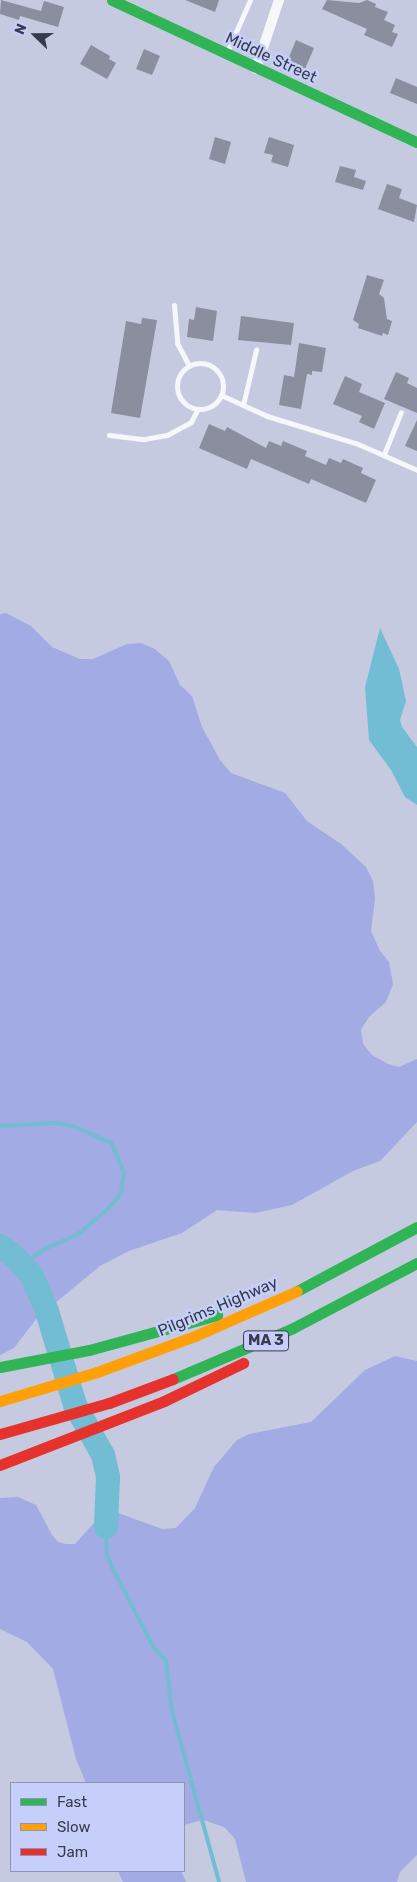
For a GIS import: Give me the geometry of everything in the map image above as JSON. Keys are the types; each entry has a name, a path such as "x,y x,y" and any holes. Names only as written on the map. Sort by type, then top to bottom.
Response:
{"main road":[{"name":"Middle Street","path":"112,0 256,69 417,142"},
{"name":"MA 3","path":"349,1264 417,1226"},
{"name":"MA 3","path":"0,1434 109,1403 250,1348 417,1263"},
{"path":"0,1367 89,1350 213,1317 349,1264"},
{"name":"Pilgrims Highway","path":"0,1401 97,1372 242,1316 349,1264"},
{"path":"0,1466 115,1421 238,1365 379,1284"}],"street":[{"path":"256,69 279,0"}],"lane":[{"path":"226,55 250,0"},
{"path":"174,305 177,343 189,366"},
{"path":"243,406 256,350"},
{"path":"202,362 217,369 223,381 221,395 212,406 197,410 184,404 178,392 180,376 189,366 202,362"},
{"path":"221,395 278,420 331,434 384,454 417,470"},
{"path":"109,435 144,439 167,435 191,422 197,410"},
{"path":"384,454 400,412"}],"shaded area":[{"path":"6,613 31,626 52,647 80,659 93,659 127,644 141,643 155,649 169,661 180,685 192,696 202,727 220,760 231,773 285,793 307,821 341,844 366,867 373,881 375,899 371,931 380,951 389,962 393,984 386,1002 369,1017 361,1030 363,1044 372,1055 388,1064 399,1067 417,1059 417,1122 380,1161 353,1171 292,1205 255,1213 217,1210 182,1233 129,1251 100,1266 37,1318 14,1348 0,1355 0,614"},
{"path":"380,628 399,669 406,701 400,720 402,727 417,747 417,805 405,797 391,770 369,740 365,687"},
{"path":"395,1356 417,1361 417,1855 400,1872 397,1882 246,1882 235,1839 224,1827 203,1820 185,1825 185,1782 86,1782 76,1759 53,1669 27,1642 0,1629 0,1498 18,1497 36,1505 52,1535 58,1542 66,1544 75,1544 101,1515 113,1511 162,1529 176,1528 195,1508 214,1467 237,1440 249,1434 311,1422 365,1370"},
{"path":"118,1872 181,1872 186,1882 123,1882"}],"building":[{"path":"1,0 41,11 44,1 64,7 58,27 20,16 19,20 0,14"},
{"path":"185,0 219,0 215,12"},
{"path":"327,0 359,3 367,0 376,4 375,7 388,12 384,20 395,25 392,32 398,34 392,47 364,35 367,29 322,9"},
{"path":"296,40 314,48 305,69 287,62"},
{"path":"91,45 110,56 109,59 116,63 107,79 80,64"},
{"path":"144,49 160,56 152,75 136,69"},
{"path":"396,78 417,87 417,104 390,93"},
{"path":"215,137 231,142 225,164 209,159"},
{"path":"269,137 294,145 288,167 271,162 273,155 264,153"},
{"path":"340,166 356,170 354,177 366,181 363,190 335,182"},
{"path":"387,184 402,189 399,198 417,205 414,222 378,209"},
{"path":"367,275 384,280 379,294 384,298 387,319 392,321 388,335 383,333 382,336 358,328 359,324 353,320"},
{"path":"196,307 217,311 213,341 187,337 189,319 194,320"},
{"path":"241,316 294,323 291,345 238,340"},
{"path":"142,318 157,320 140,418 111,413 126,321 141,324"},
{"path":"299,343 326,348 322,372 312,371 312,375 307,374 301,409 279,405 284,375 294,377"},
{"path":"396,372 409,378 407,383 417,388 417,413 384,399"},
{"path":"345,376 362,384 359,392 385,403 374,429 359,422 362,416 333,404"},
{"path":"417,420 417,451 405,446"},
{"path":"209,424 225,431 227,427 266,448 269,441 281,446 283,441 307,451 305,456 326,465 329,458 341,463 343,459 363,468 361,473 376,480 366,503 311,479 309,484 251,459 247,469 199,448"}],"waterway":[{"path":"0,1126 56,1123 73,1126 111,1143 124,1172 121,1194 109,1208 77,1235 46,1248 23,1264"},
{"path":"0,1246 14,1256 32,1276 47,1311 75,1405 103,1455 108,1477 106,1527"},
{"path":"106,1527 107,1555 112,1567 154,1648 166,1661 172,1711 219,1882"}],"traffic: fast":[{"path":"112,0 417,142"},
{"path":"297,1291 417,1227"},
{"path":"173,1379 293,1328 417,1263"},
{"path":"0,1367 89,1350 217,1315"}],"traffic: slow":[{"path":"0,1401 97,1372 195,1336 297,1291"}],"traffic: jam":[{"path":"0,1465 164,1401 243,1363"},
{"path":"0,1434 109,1403 173,1379"}]}
